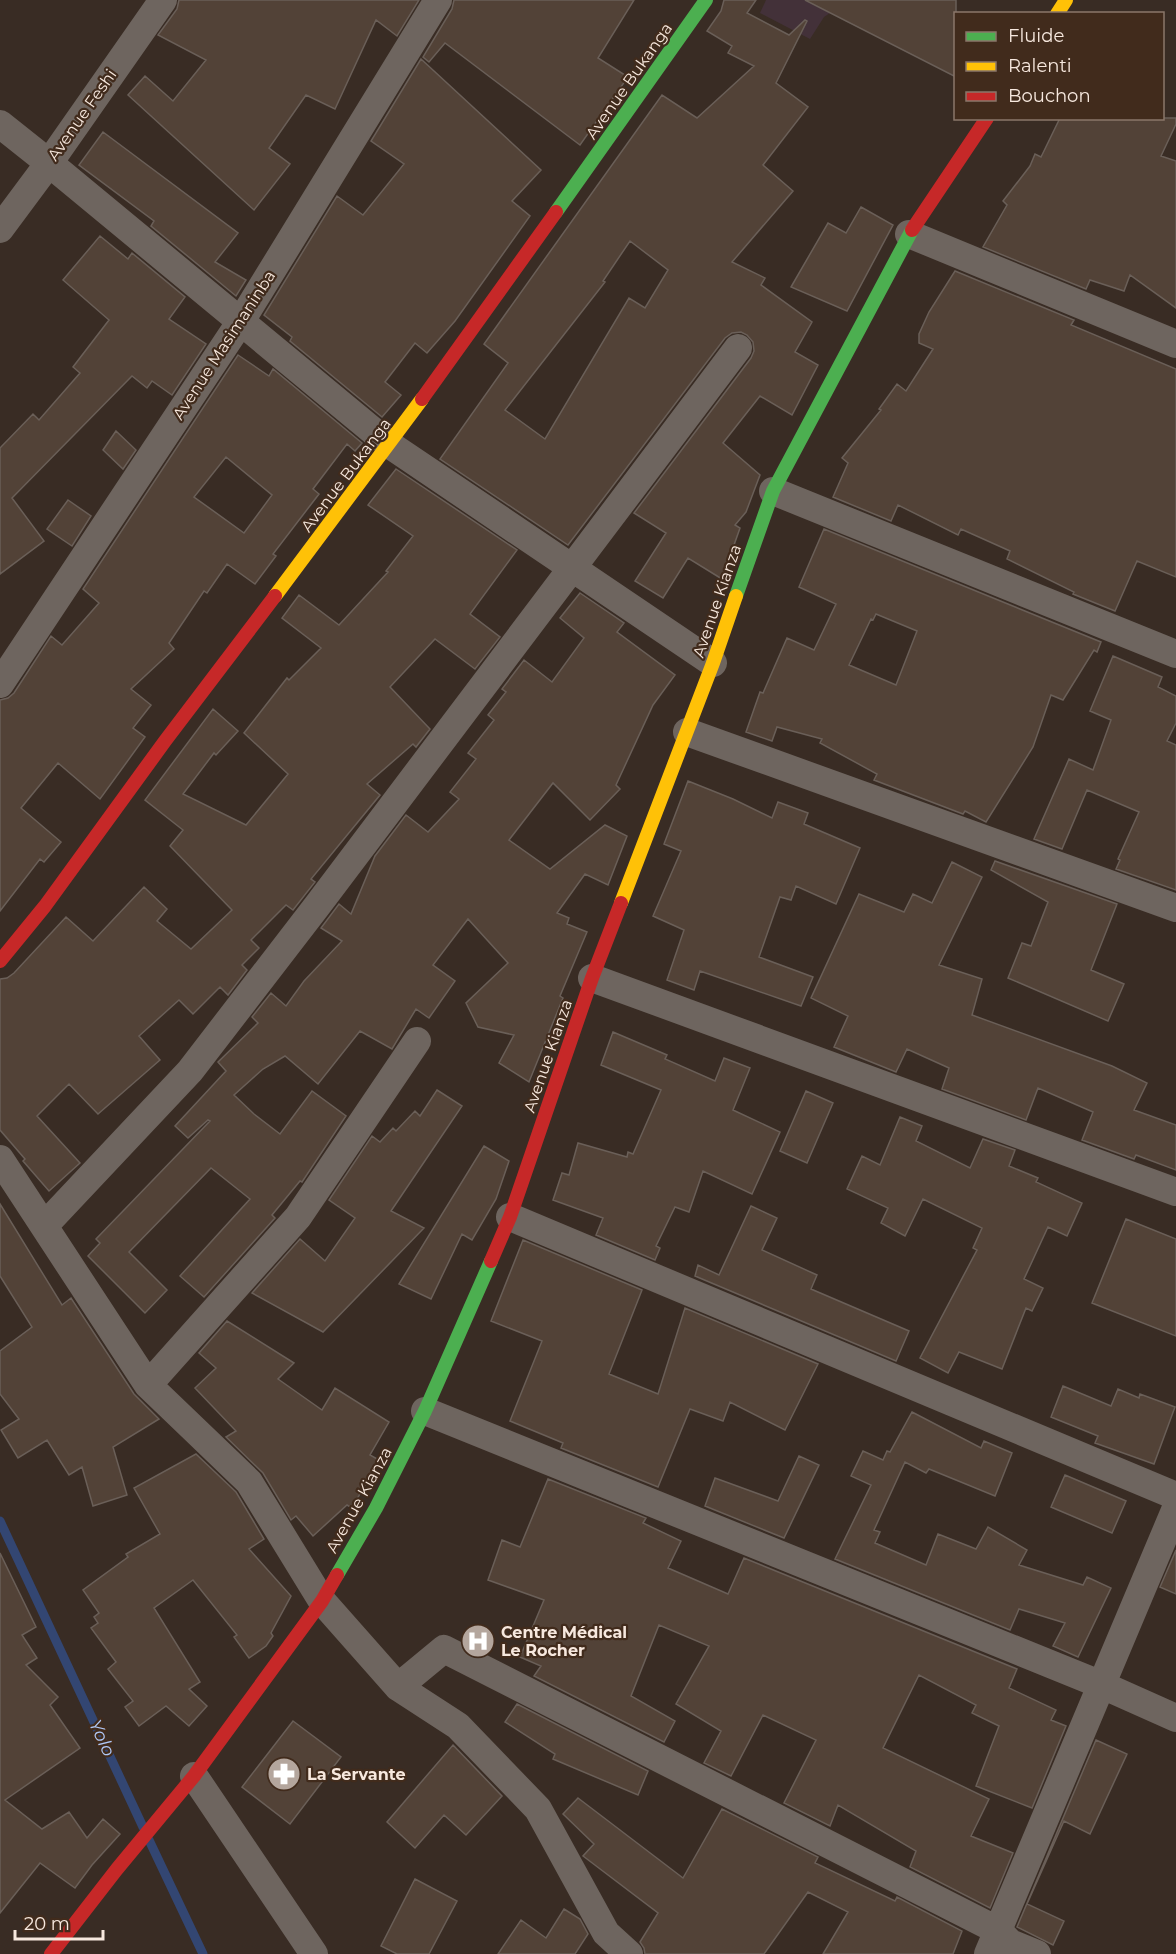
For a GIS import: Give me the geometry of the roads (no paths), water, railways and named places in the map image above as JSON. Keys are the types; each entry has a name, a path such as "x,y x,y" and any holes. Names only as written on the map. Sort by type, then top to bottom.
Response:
{"street":[{"name":"Avenue Feshi","path":"0,229 49,163 162,0"},
{"name":"Avenue Masimaninba","path":"0,684 241,321 438,0"},
{"name":"Avenue Bukanga","path":"0,961 45,906 165,741 390,445 706,0"},
{"name":"Avenue Kianza","path":"51,1954 194,1776 322,1601 376,1508 425,1411 510,1217 592,978 713,663 773,491 909,234 986,120"},
{"path":"0,124 390,445 713,663"},
{"path":"909,234 1176,344"},
{"path":"45,1225 190,1071 738,348"},
{"path":"773,491 1176,654"},
{"path":"687,732 1176,908"},
{"path":"592,978 1176,1192"},
{"path":"148,1385 298,1217 417,1041"},
{"path":"0,1159 148,1385 249,1482 322,1601 398,1687 458,1726 538,1809 606,1933 629,1954"},
{"path":"510,1217 1176,1496"},
{"path":"425,1411 1102,1685 1176,1718"},
{"path":"993,1943 1176,1508"},
{"path":"398,1687 444,1649 993,1943 1010,1943 1037,1954"},
{"path":"194,1776 314,1954"}],"waterway":[{"name":"Yolo","path":"0,1521 143,1827"},
{"name":"Yolo","path":"149,1840 203,1954"}],"place":[{"name":"Centre Médical Le Rocher","path":"478,1641"},
{"name":"La Servante","path":"284,1774"}]}
